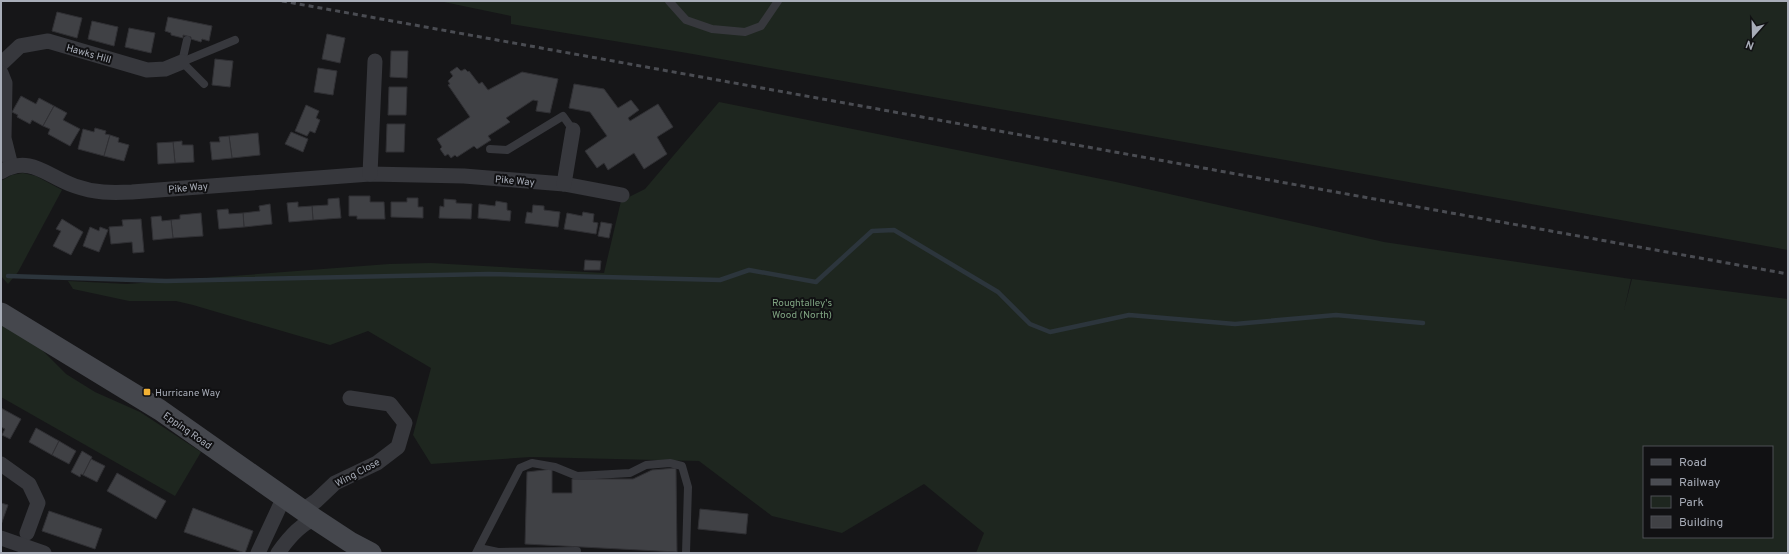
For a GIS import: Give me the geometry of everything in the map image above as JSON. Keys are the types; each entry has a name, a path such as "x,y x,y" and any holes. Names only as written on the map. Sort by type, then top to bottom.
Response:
{"main road":[{"name":"Epping Road","path":"1,313 160,410 309,515 350,542 372,553"}],"street":[{"name":"Hawks Hill","path":"1,64 20,46 48,41 147,70 165,69 182,62"},
{"path":"370,174 376,61"},
{"path":"1,73 5,82 4,138 6,169"},
{"path":"564,184 573,130"},
{"name":"Pike Way","path":"6,169 26,164 73,186 100,193 132,192 370,174 464,176 564,184 622,195"},
{"name":"Wing Close","path":"309,515 316,501 335,483 377,463 398,447 405,423 390,404 350,398"},
{"path":"1,464 29,484 38,503 27,533"},
{"path":"258,553 284,497"},
{"path":"278,553 285,543 306,522 309,515"},
{"path":"1,538 44,553"}],"lane":[{"path":"669,1 686,20 712,29 745,32 761,26 778,1"},
{"path":"182,62 187,40"},
{"path":"182,62 235,40"},
{"path":"182,62 204,84"},
{"path":"490,149 508,150 563,116 573,130"},
{"path":"577,551 498,552 478,550 520,468 532,464 540,464 555,467 577,476 630,473 646,465 670,463 682,466 688,487 686,553"}],"green space":[{"path":"439,1 1788,1 1788,250 687,53 511,24 511,16"},
{"name":"Roughtalley's Wood (North)","path":"719,102 1116,182 1384,242 1631,279 1624,310 1632,279 1788,299 1788,553 976,553 984,533 924,484 842,533 772,516 699,461 531,457 431,464 413,435 431,368 368,331 330,345 176,301 129,301 73,289 68,281 127,284 389,264 431,263 604,273 621,201 645,189"},
{"path":"23,173 36,176 62,190 18,272 8,284 1,276 1,181 12,175"},
{"path":"1,322 40,348 66,374 95,392 140,412 201,452 175,496 1,397"}],"building":[{"path":"57,12 82,18 77,38 52,31"},
{"path":"168,17 212,26 209,41 202,39 201,42 183,35 183,38 171,35 171,33 165,31"},
{"path":"92,21 118,27 114,46 88,39"},
{"path":"129,28 155,33 151,53 125,47"},
{"path":"327,34 345,38 340,63 322,59"},
{"path":"391,51 408,51 407,78 390,77"},
{"path":"215,59 233,61 230,87 212,85"},
{"path":"457,67 461,71 465,69 468,72 469,71 479,84 482,82 488,90 522,72 558,79 550,113 536,111 538,101 533,100 506,118 510,122 488,136 491,140 477,149 474,146 457,157 455,155 451,158 448,154 445,156 440,149 442,147 437,139 470,117 448,85 450,84 448,81 453,76 450,72"},
{"path":"318,68 337,71 333,95 314,92"},
{"path":"574,84 604,89 618,108 631,100 639,110 628,118 630,121 658,104 673,127 657,137 667,154 644,169 634,153 608,170 604,163 597,168 585,151 607,136 590,112 569,108"},
{"path":"389,87 407,87 406,115 388,115"},
{"path":"21,96 36,104 39,98 54,106 43,126 32,120 30,124 17,117 18,115 12,112"},
{"path":"306,105 319,111 316,118 320,120 315,133 310,131 307,136 295,131"},
{"path":"54,106 67,113 63,120 80,129 70,146 48,134 50,129 43,126"},
{"path":"387,124 405,124 404,152 386,152"},
{"path":"95,128 106,131 105,134 110,135 104,156 78,149 83,129 94,132"},
{"path":"291,132 308,139 303,152 285,144"},
{"path":"258,133 260,155 232,158 229,136"},
{"path":"110,135 119,138 118,142 129,145 124,161 104,156"},
{"path":"229,136 232,158 212,160 210,142 220,142 219,137"},
{"path":"182,141 182,145 193,145 194,162 175,163 173,142"},
{"path":"173,142 175,163 158,164 157,143"},
{"path":"349,196 370,196 370,202 384,202 385,219 357,219 357,216 349,216"},
{"path":"339,198 341,218 313,220 312,206 328,205 328,199"},
{"path":"407,198 418,198 418,207 423,207 423,218 391,217 391,202 407,202"},
{"path":"444,199 456,200 456,203 472,204 471,219 439,218 440,206 444,207"},
{"path":"496,201 507,203 507,210 511,211 510,221 478,218 479,204 495,206"},
{"path":"298,202 298,207 312,206 313,220 289,222 287,203"},
{"path":"270,204 272,224 244,227 243,213 260,211 259,206"},
{"path":"533,205 544,206 544,210 560,212 558,227 525,223 527,212 532,213"},
{"path":"228,209 229,214 243,213 244,227 219,229 217,210"},
{"path":"583,212 594,214 593,222 598,223 596,234 564,229 567,213 582,216"},
{"path":"201,213 203,236 173,238 171,220 180,219 180,215"},
{"path":"161,216 162,221 171,220 173,238 153,240 151,217"},
{"path":"62,219 83,232 71,255 53,246 61,231 56,229"},
{"path":"141,219 144,252 133,253 132,242 111,244 109,227 123,226 122,220"},
{"path":"601,222 612,224 609,238 598,236"},
{"path":"90,227 99,231 100,227 108,230 99,252 83,246"},
{"path":"585,260 601,261 600,270 584,270"},
{"path":"1,408 21,419 10,439 2,435 5,429 1,427"},
{"path":"36,428 59,441 52,455 29,442"},
{"path":"59,441 76,451 69,464 52,455"},
{"path":"82,451 92,457 83,475 81,474 80,477 71,472"},
{"path":"91,459 105,466 97,482 83,475"},
{"path":"676,468 677,552 525,544 527,472 552,469 552,493 572,493 572,479 633,479 652,470"},
{"path":"117,473 166,501 156,519 107,491"},
{"path":"1,503 8,505 1,525"},
{"path":"193,508 253,531 245,553 184,532"},
{"path":"700,509 748,514 746,534 698,529"},
{"path":"49,511 102,529 95,549 42,531"}],"waterway":[{"path":"8,276 166,281 489,274 720,280 749,270 816,282 872,231 894,230 998,292 1030,324 1050,332 1129,315 1235,324 1336,315 1423,323"}],"railway":[{"path":"282,1 1788,274"}],"place":[{"name":"Hurricane Way","path":"147,392"}]}
